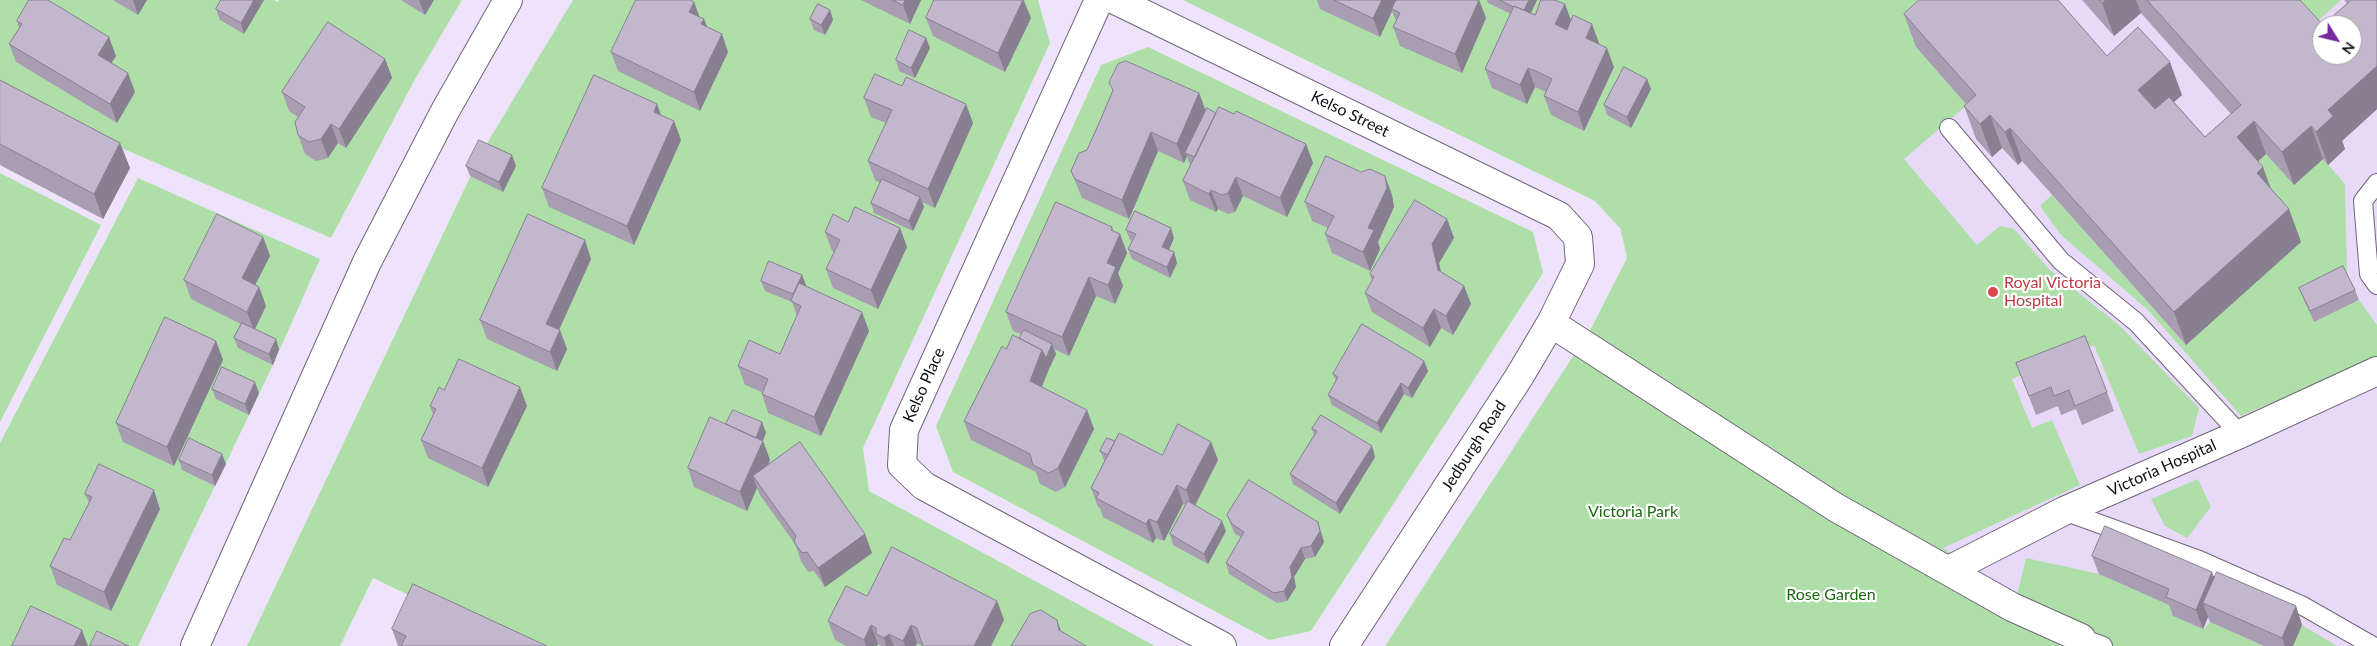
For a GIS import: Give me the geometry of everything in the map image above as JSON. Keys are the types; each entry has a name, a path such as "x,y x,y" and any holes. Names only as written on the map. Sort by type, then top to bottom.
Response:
{"street":[{"path":"195,646 368,262 445,111 508,0"},
{"name":"Kelso Place","path":"1099,0 904,430 902,465 924,486 1222,646"},
{"name":"Kelso Street","path":"1115,0 1559,216 1578,237"},
{"name":"Jedburgh Road","path":"1344,646 1519,377 1551,323 1580,264 1578,237"},
{"path":"1551,323 1835,507 2012,607 2092,642"},
{"name":"Victoria Hospital","path":"1949,570 2064,511 2240,434 2377,371"}],"lane":[{"path":"1949,128 2060,261 2136,322 2240,434"},
{"path":"2377,183 2363,201 2369,274 2377,285"},
{"path":"2064,511 2200,560 2303,606 2373,646"}],"shaded area":[{"name":"Royal Victoria Hospital","path":"1790,0 2377,0 2377,646 2154,646 2018,596 1592,327 1627,258 1620,229 1595,201"}],"green space":[{"path":"0,0 274,0 278,2 279,0 462,0 414,81 331,238 0,96"},
{"path":"573,0 1038,0 1050,43 863,448 869,491 1155,646 494,646 415,598 373,578 340,646 247,646 483,150"},
{"path":"1183,0 1968,0 1916,47 1967,105 1904,159 1977,245 2000,226 2014,229 2050,270 2120,326 2199,408 2192,436 2139,454 2094,345 2012,379 2032,428 2052,420 2080,485 1943,548 2017,595 2026,558 2099,574 2176,608 2173,616 2203,629 2210,622 2264,646 1385,646 1592,327 1627,258 1621,229 1595,201"},
{"path":"2283,0 2341,0 2324,15 2312,15 2312,26 2309,29"},
{"path":"1148,47 1533,232 1543,273 1311,631 1269,640 953,472 936,426 1101,65"},
{"path":"2266,154 2294,185 2323,159 2345,184 2347,276 2303,298 2314,322 2359,300 2377,325 2377,357 2241,416 2148,310 2061,235 2040,206 2052,195 2186,345 2249,170"},
{"path":"0,173 101,225 0,422"},
{"path":"138,178 320,259 273,365 138,646 0,646 0,443"},
{"path":"2198,479 2211,507 2187,538 2165,526 2151,499"},
{"path":"2302,625 2337,646 2293,646"}],"building":[{"path":"29,0 48,0 109,37 98,55 128,73 110,104 9,44 22,24 17,21"},
{"path":"221,0 254,0 241,23 216,9"},
{"path":"636,0 690,0 694,2 689,12 704,19 701,24 722,34 694,92 611,52"},
{"path":"893,0 905,0 903,5"},
{"path":"934,0 1023,0 998,53 926,18"},
{"path":"1334,0 1382,0 1373,18"},
{"path":"1396,0 1479,0 1455,54 1393,27 1400,13 1392,9"},
{"path":"1500,0 1529,0 1524,10"},
{"path":"1541,0 1555,0 1565,4 1555,24 1567,30 1573,15 1592,24 1586,38 1607,48 1578,112 1544,96 1552,79 1540,73 1528,68 1520,85 1485,69 1514,6 1535,15"},
{"path":"1919,0 2058,0 2107,56 2138,27 2170,62 2138,90 2155,109 2169,97 2205,137 2241,105 2147,0 2300,0 2314,15 2312,15 2312,65 2362,65 2362,15 2334,15 2351,0 2377,0 2377,66 2328,110 2333,116 2316,132 2311,126 2282,152 2254,121 2237,137 2263,167 2257,173 2289,209 2174,312 2010,128 2005,132 1990,115 1980,124 1964,106 1976,95 1904,14"},
{"path":"818,4 830,10 821,25 810,19"},
{"path":"328,22 385,59 339,129 331,124 321,139 309,142 298,135 295,122 305,107 282,92"},
{"path":"909,30 926,38 911,68 896,60"},
{"path":"1126,61 1199,93 1177,144 1151,132 1122,200 1075,179 1071,171 1079,153 1087,150 1100,121 1113,90 1109,82 1118,64"},
{"path":"1624,67 1647,79 1627,117 1604,105"},
{"path":"875,74 902,86 906,77 966,104 928,189 868,161 892,110 864,98"},
{"path":"594,75 657,104 654,112 674,121 627,226 542,188"},
{"path":"0,80 120,143 94,194 0,144"},
{"path":"1219,107 1234,114 1236,111 1306,144 1280,198 1236,177 1228,193 1222,195 1211,190 1209,194 1183,181"},
{"path":"1207,108 1216,113 1195,157 1185,153"},
{"path":"479,140 512,155 499,182 466,166"},
{"path":"1326,156 1361,172 1370,169 1385,176 1387,188 1368,228 1374,230 1363,252 1325,234 1334,216 1305,202"},
{"path":"882,179 920,197 909,221 871,203"},
{"path":"1415,200 1447,219 1432,244 1438,270 1464,286 1446,316 1434,309 1423,328 1365,293 1374,277 1370,274"},
{"path":"1056,202 1112,227 1111,230 1120,234 1107,263 1116,267 1108,285 1089,277 1062,337 1006,312"},
{"path":"855,207 900,228 871,290 826,269 840,240 825,232 833,214 848,222"},
{"path":"1135,211 1171,228 1162,247 1174,252 1167,267 1128,249 1136,234 1126,230"},
{"path":"217,214 263,237 242,278 259,287 247,312 184,280"},
{"path":"528,214 585,240 546,324 560,330 550,352 480,320"},
{"path":"769,261 802,275 793,294 761,281"},
{"path":"2343,266 2355,290 2310,311 2299,288"},
{"path":"799,283 862,312 814,417 762,394 768,379 738,366 749,340 780,354 801,306 791,301"},
{"path":"165,317 216,341 167,447 116,423"},
{"path":"242,323 276,339 269,354 234,338"},
{"path":"1362,324 1424,361 1408,388 1401,383 1377,423 1328,395 1338,377 1333,374"},
{"path":"1024,330 1052,344 1046,358 1042,350 1019,338"},
{"path":"1013,335 1042,350 1030,381 1087,410 1058,468 1049,473 1033,465 1030,454 964,421 1002,346 1006,349"},
{"path":"2085,336 2107,392 2075,406 2069,390 2054,396 2051,387 2029,396 2016,363"},
{"path":"459,359 520,387 482,468 421,440 436,409 430,406 439,387 444,390"},
{"path":"222,367 255,382 245,404 212,389"},
{"path":"733,410 762,422 756,438 726,424"},
{"path":"1321,415 1372,446 1336,503 1290,474 1317,431 1312,429"},
{"path":"710,417 763,441 740,492 688,468"},
{"path":"1178,424 1211,442 1186,490 1177,485 1157,522 1149,519 1146,524 1096,498 1099,493 1091,488 1119,433 1162,455"},
{"path":"189,438 222,454 212,475 179,460"},
{"path":"1107,438 1115,441 1108,455 1100,451"},
{"path":"800,442 865,534 818,568 807,552 802,553 794,542 796,536 753,476"},
{"path":"99,464 154,490 104,592 50,566 64,538 70,540 92,497 85,494"},
{"path":"1249,480 1318,522 1320,531 1311,546 1301,548 1290,567 1292,577 1284,591 1274,593 1226,563 1244,532 1232,524 1227,515"},
{"path":"1188,501 1222,521 1204,554 1170,534"},
{"path":"2105,526 2212,572 2196,610 2166,597 2169,589 2092,556"},
{"path":"892,547 997,601 974,646 923,646 917,628 911,625 903,641 889,634 884,638 876,634 876,628 871,625 864,640 828,621 846,586 867,596"},
{"path":"2217,572 2296,606 2282,638 2203,603"},
{"path":"413,584 547,646 401,646 406,636 392,629"},
{"path":"31,606 82,630 74,646 12,646"},
{"path":"1041,610 1057,620 1059,630 1086,646 1011,646 1030,614"},
{"path":"97,631 129,646 90,646"}],"place":[{"name":"Royal Victoria Hospital","path":"1993,292"}],"park label":[{"name":"Victoria Park","path":"1633,512"},
{"name":"Rose Garden","path":"1831,595"}]}
